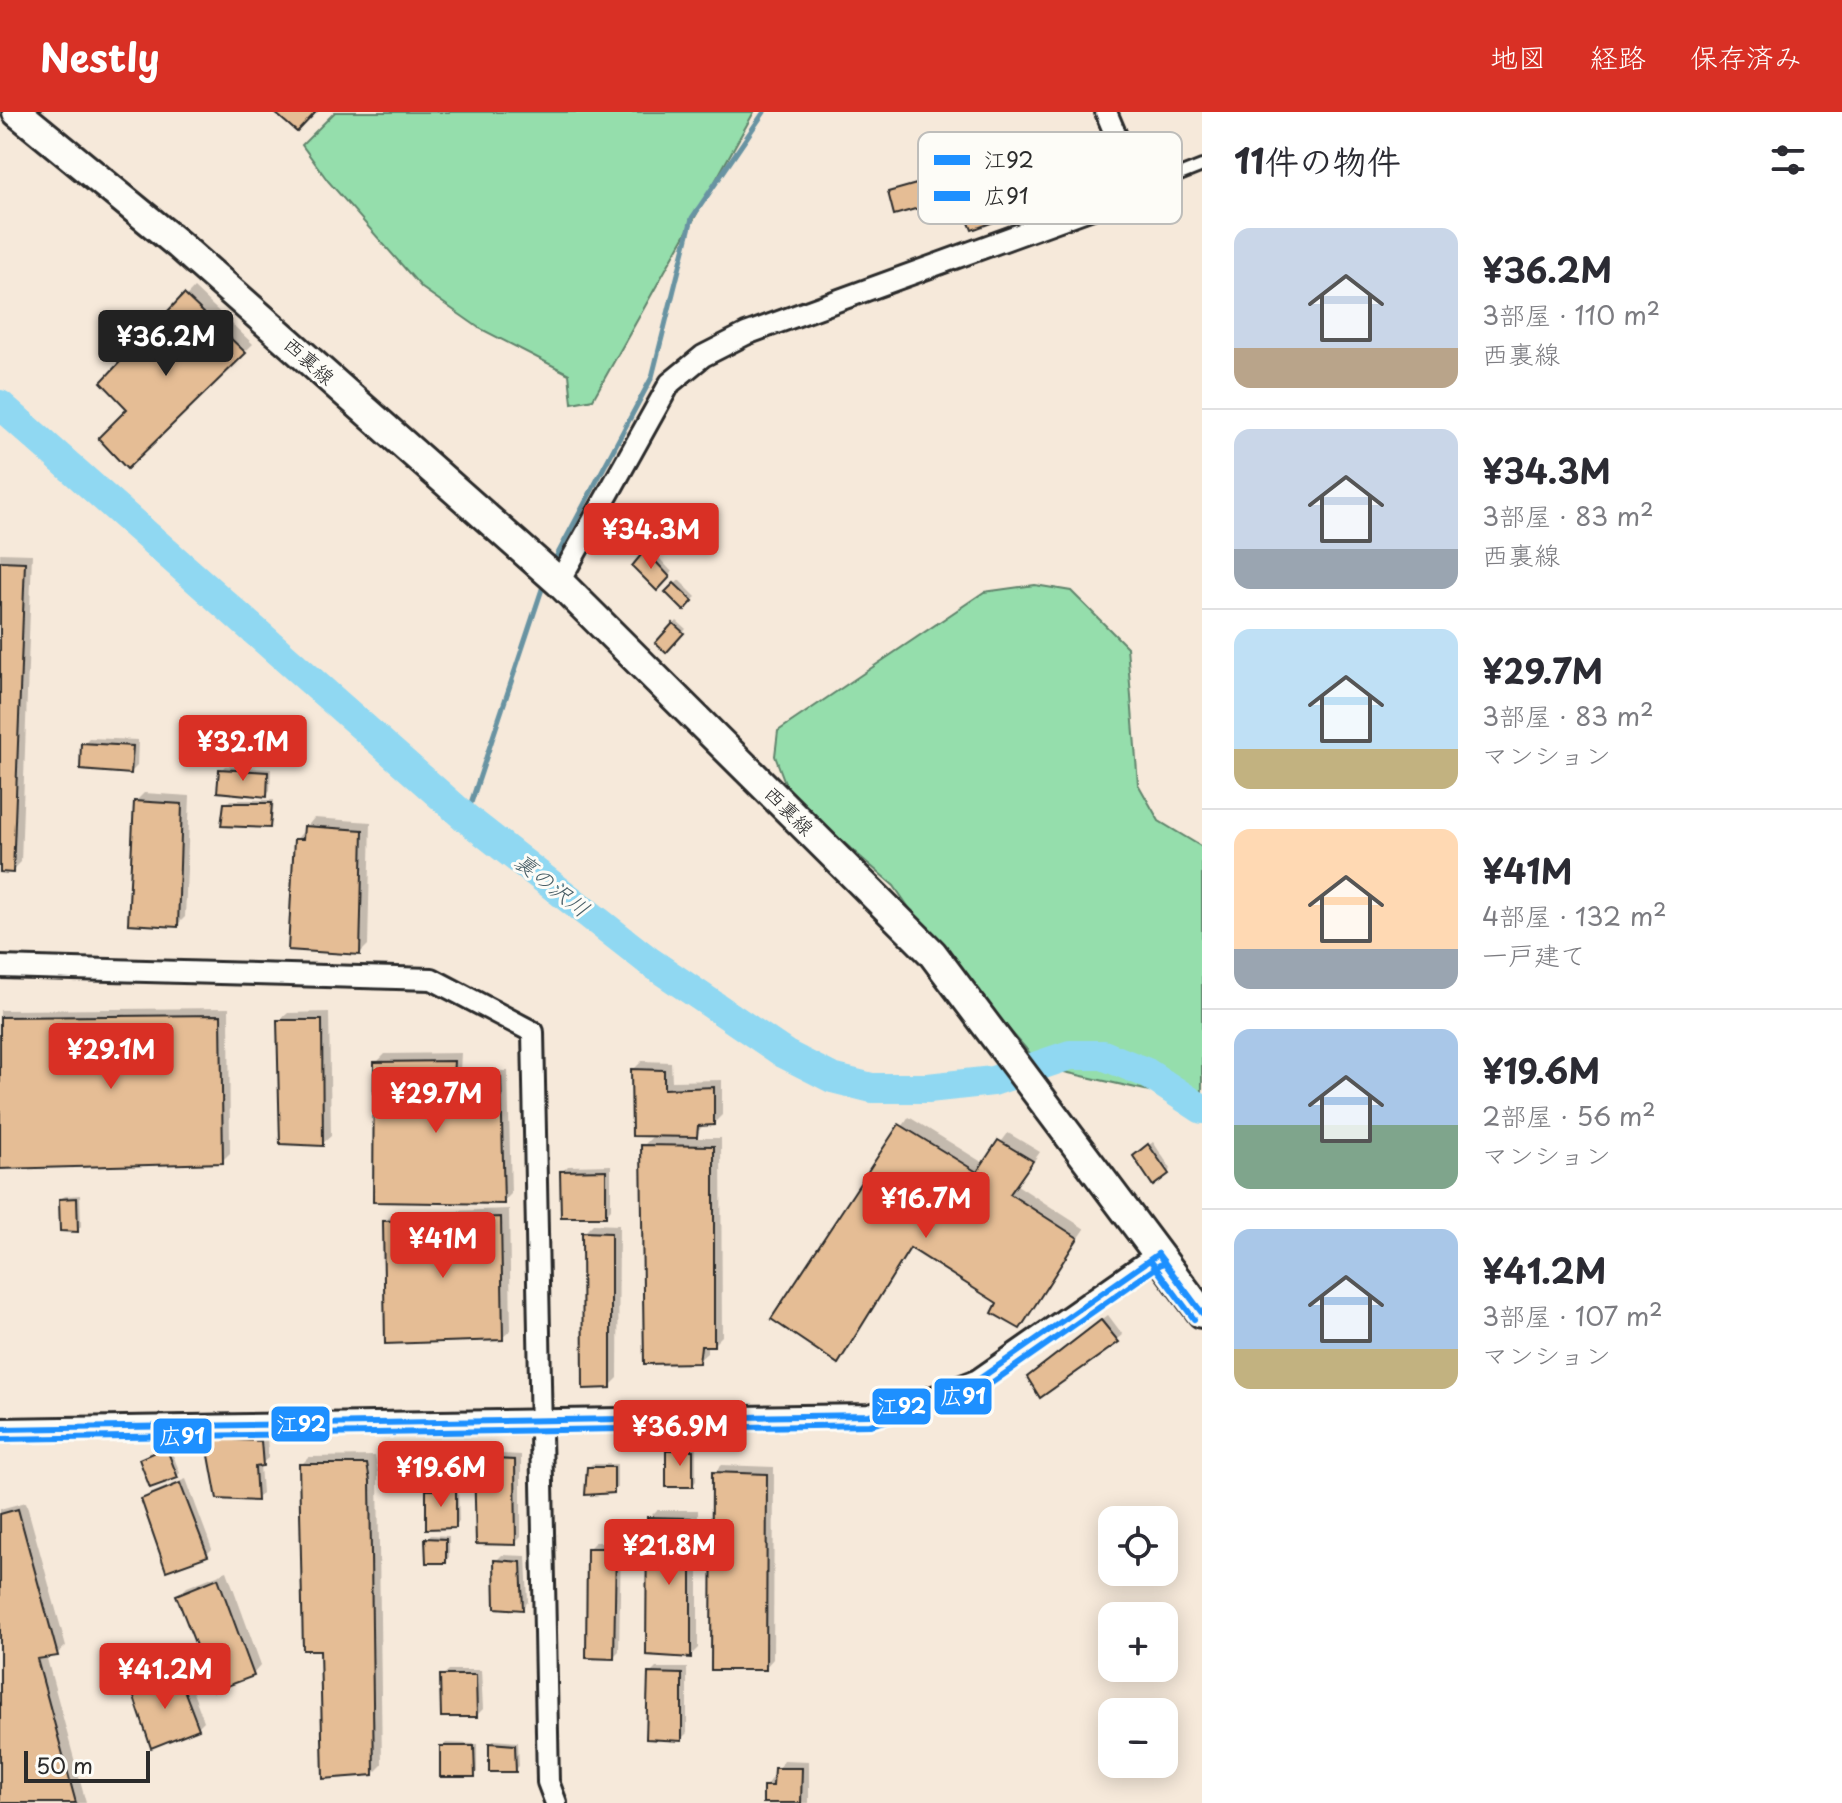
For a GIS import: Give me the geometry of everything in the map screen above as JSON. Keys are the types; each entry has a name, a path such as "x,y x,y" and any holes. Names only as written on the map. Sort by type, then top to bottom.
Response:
{"street":[{"name":"西裏線","path":"17,112 179,245 559,582 932,953 1158,1254"},
{"path":"1106,112 1114,132"},
{"path":"559,582 670,383 703,356 746,334 1048,224"},
{"path":"0,967 432,979 533,1032 548,1782 556,1803"},
{"path":"0,1429 869,1415 923,1401 978,1380 1158,1254 1202,1313"}],"lane":[{"path":"1182,174 1202,166"}],"green space":[{"path":"335,112 754,112 593,399 572,403 569,374 479,328 422,288 328,181 302,145"},
{"path":"1035,585 1071,591 1127,647 1138,784 1159,821 1202,847 1202,1117 1154,1092 1042,1067 934,944 894,886 790,796 775,756 778,731 984,592"}],"building":[{"path":"274,112 316,112 297,132"},
{"path":"918,184 918,208 894,215 888,192"},
{"path":"970,224 988,224 972,230"},
{"path":"184,294 246,353 127,469 98,438 127,409 101,382"},
{"path":"645,550 670,577 657,591 632,566"},
{"path":"0,561 25,562 13,873 0,872"},
{"path":"674,583 693,601 684,611 665,592"},
{"path":"673,623 684,633 666,653 655,643"},
{"path":"81,743 133,746 131,774 80,770"},
{"path":"219,769 268,772 267,797 217,792"},
{"path":"134,801 182,804 178,927 128,924"},
{"path":"224,803 272,803 270,828 221,826"},
{"path":"304,826 363,830 360,955 288,950 294,839 303,839"},
{"path":"221,1015 223,1163 0,1169 0,1017"},
{"path":"277,1020 322,1020 323,1146 280,1144"},
{"path":"454,1061 453,1078 501,1078 504,1204 373,1202 374,1062"},
{"path":"631,1069 664,1070 664,1089 714,1087 714,1125 698,1126 697,1137 632,1136"},
{"path":"899,1124 977,1172 998,1140 1033,1161 1010,1194 1078,1238 1020,1329 992,1313 997,1303 910,1248 838,1364 771,1319"},
{"path":"1148,1144 1169,1174 1153,1186 1133,1156"},
{"path":"641,1145 714,1146 714,1346 701,1346 699,1363 644,1364"},
{"path":"606,1170 606,1217 561,1217 560,1171"},
{"path":"77,1198 78,1232 60,1231 59,1199"},
{"path":"501,1217 503,1340 385,1344 383,1221"},
{"path":"582,1232 611,1233 611,1388 583,1389"},
{"path":"1101,1320 1119,1342 1040,1398 1027,1377"},
{"path":"206,1439 261,1441 263,1466 255,1467 257,1501 217,1499"},
{"path":"166,1447 178,1478 150,1488 139,1459"},
{"path":"666,1450 693,1450 693,1487 666,1487"},
{"path":"425,1454 445,1455 445,1483 425,1483"},
{"path":"474,1458 515,1460 516,1545 476,1544"},
{"path":"299,1464 367,1464 370,1481 374,1775 323,1779 320,1650 303,1650"},
{"path":"587,1467 614,1467 614,1493 585,1495"},
{"path":"712,1472 767,1474 766,1670 711,1670"},
{"path":"180,1483 208,1556 166,1571 141,1499"},
{"path":"426,1490 456,1490 456,1528 426,1529"},
{"path":"18,1509 58,1656 37,1659 76,1803 0,1803 0,1514"},
{"path":"647,1517 691,1518 691,1658 646,1655"},
{"path":"425,1538 446,1539 446,1563 426,1563"},
{"path":"587,1548 616,1548 614,1659 586,1658"},
{"path":"494,1560 521,1562 523,1610 495,1608"},
{"path":"218,1578 254,1676 214,1691 176,1595"},
{"path":"648,1673 682,1674 682,1741 646,1739"},
{"path":"178,1674 199,1729 151,1748 132,1691"},
{"path":"440,1675 476,1675 477,1717 441,1717"},
{"path":"489,1743 515,1745 516,1772 489,1772"},
{"path":"440,1746 474,1746 475,1777 440,1777"},
{"path":"774,1768 802,1768 801,1803 763,1803 763,1786 773,1786"}],"waterway":[{"path":"553,563 652,377 692,218 764,112"},
{"name":"裏の沢川","path":"0,405 466,818 650,962 785,1054 832,1078 872,1088 928,1088 993,1081 1070,1055 1103,1055 1147,1073 1202,1109"},
{"path":"466,818 544,583"}],"transit line":[{"name":"江92","path":"1158,1254 1202,1313"},
{"name":"江92","path":"0,1429 869,1415 923,1401 978,1380 1158,1254"},
{"name":"広91","path":"1150,1260 1194,1319"},
{"name":"広91","path":"0,1439 870,1425 927,1410 983,1389 1164,1262"}]}
